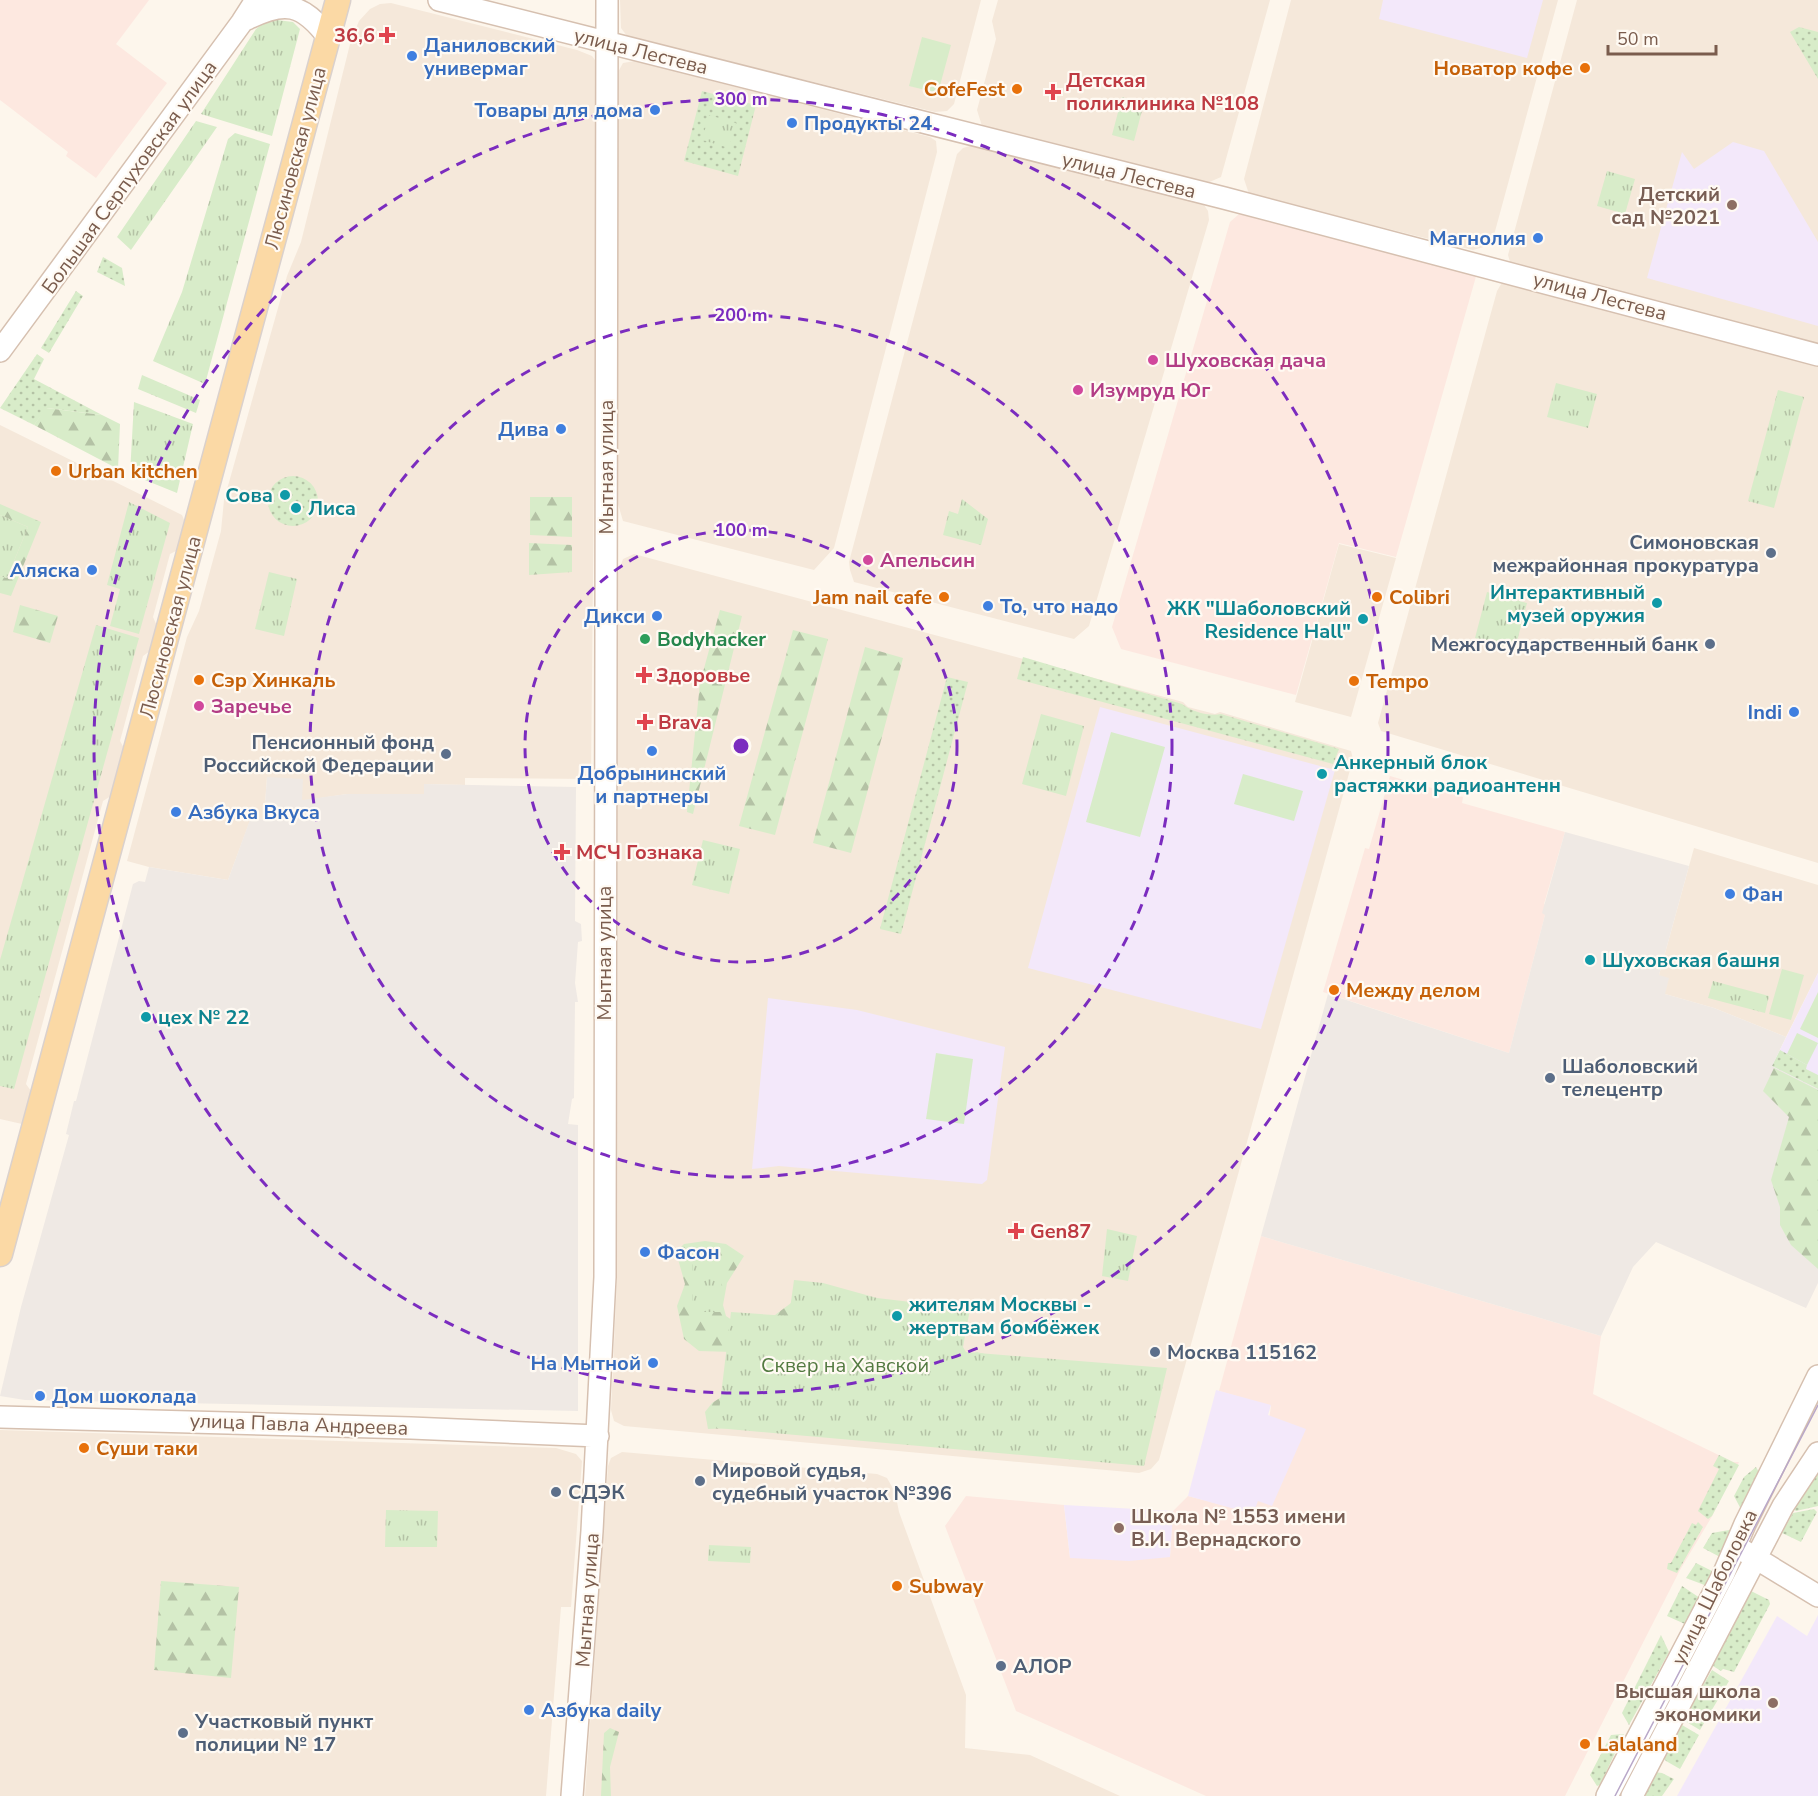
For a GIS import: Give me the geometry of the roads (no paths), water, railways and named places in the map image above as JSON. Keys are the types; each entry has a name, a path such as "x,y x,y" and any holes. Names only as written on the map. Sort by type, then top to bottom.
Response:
{"main road":[{"name":"Люсиновская улица","path":"0,1254 338,0"}],"street":[{"name":"Большая Серпуховская улица","path":"0,351 243,22 256,0"},
{"path":"243,22 266,4 279,0 295,4 308,12 328,37"},
{"name":"улица Лестева","path":"439,0 1247,204 1818,355"},
{"name":"Мытная улица","path":"572,1796 598,1436 605,1277 607,0"},
{"name":"улица Шаболовка","path":"1607,1796 1736,1546 1818,1376"},
{"name":"улица Павла Андреева","path":"0,1417 411,1428 598,1436"},
{"name":"улица Шаболовка","path":"1632,1796 1783,1506 1818,1453"},
{"path":"1736,1546 1818,1596"}],"tram line":[{"path":"1615,1796 1818,1405"}],"place":[{"name":"36,6","path":"387,35"},
{"name":"Даниловский универмаг","path":"412,56"},
{"name":"Новатор кофе","path":"1585,68"},
{"name":"CofeFest","path":"1017,89"},
{"name":"Детская поликлиника №108","path":"1053,92"},
{"name":"Товары для дома","path":"655,110"},
{"name":"Продукты 24","path":"792,123"},
{"name":"Детский сад №2021","path":"1732,205"},
{"name":"Магнолия","path":"1538,238"},
{"name":"Шуховская дача","path":"1153,360"},
{"name":"Изумруд Юг","path":"1078,390"},
{"name":"Дива","path":"561,429"},
{"name":"Urban kitchen","path":"56,471"},
{"name":"Сова","path":"285,495"},
{"name":"Лиса","path":"296,508"},
{"name":"Симоновская межрайонная прокуратура","path":"1771,553"},
{"name":"Апельсин","path":"868,560"},
{"name":"Аляска","path":"92,570"},
{"name":"Jam nail cafe","path":"944,597"},
{"name":"Colibri","path":"1377,597"},
{"name":"Интерактивный музей оружия","path":"1657,603"},
{"name":"То, что надо","path":"988,606"},
{"name":"Дикси","path":"657,616"},
{"name":"ЖК \"Шаболовский Residence Hall\"","path":"1363,619"},
{"name":"Bodyhacker","path":"645,639"},
{"name":"Межгосударственный банк","path":"1710,644"},
{"name":"Здоровье","path":"644,675"},
{"name":"Сэр Хинкаль","path":"199,680"},
{"name":"Tempo","path":"1354,681"},
{"name":"Заречье","path":"199,706"},
{"name":"Indi","path":"1794,712"},
{"name":"Brava","path":"645,722"},
{"name":"Добрынинский и партнеры","path":"652,751"},
{"name":"Пенсионный фонд Российской Федерации","path":"446,754"},
{"name":"Анкерный блок растяжки радиоантенн","path":"1322,774"},
{"name":"Азбука Вкуса","path":"176,812"},
{"name":"МСЧ Гознака","path":"562,852"},
{"name":"Фан","path":"1730,894"},
{"name":"Шуховская башня","path":"1590,960"},
{"name":"Между делом","path":"1334,990"},
{"name":"цех № 22","path":"146,1017"},
{"name":"Шаболовский телецентр","path":"1550,1078"},
{"name":"Gen87","path":"1016,1231"},
{"name":"Фасон","path":"645,1252"},
{"name":"жителям Москвы - жертвам бомбёжек","path":"897,1316"},
{"name":"Москва 115162","path":"1155,1352"},
{"name":"На Мытной","path":"653,1363"},
{"name":"Дом шоколада","path":"40,1396"},
{"name":"Суши таки","path":"84,1448"},
{"name":"Мировой судья, судебный участок №396","path":"700,1481"},
{"name":"СДЭК","path":"556,1492"},
{"name":"Школа № 1553 имени В.И. Вернадского","path":"1119,1528"},
{"name":"Subway","path":"897,1586"},
{"name":"АЛОР","path":"1001,1666"},
{"name":"Высшая школа экономики","path":"1773,1703"},
{"name":"Азбука daily","path":"529,1710"},
{"name":"Участковый пункт полиции № 17","path":"183,1733"},
{"name":"Lalaland","path":"1585,1744"}],"park label":[{"name":"Сквер на Хавской","path":"845,1365"}]}
